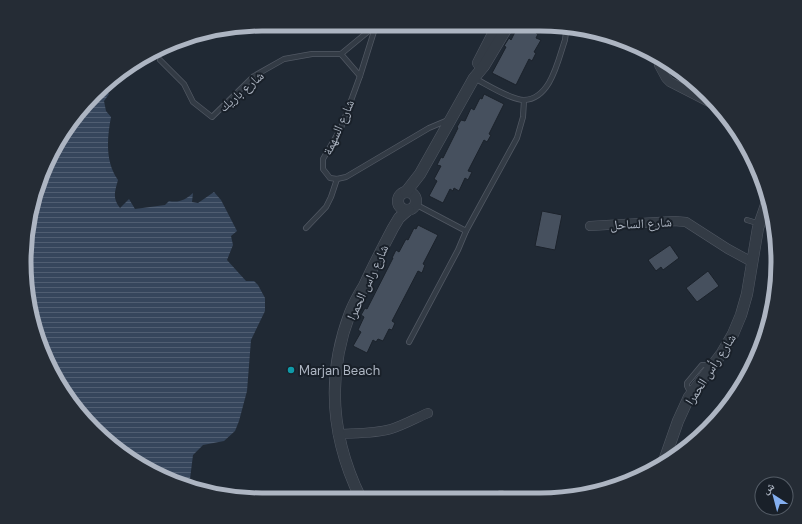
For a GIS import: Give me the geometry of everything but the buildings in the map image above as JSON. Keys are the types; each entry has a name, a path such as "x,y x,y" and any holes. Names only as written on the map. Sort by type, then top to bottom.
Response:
{"street":[{"name":"شارع راس الحمرا","path":"474,78 478,62 494,31"},
{"name":"شارع راس الحمرا","path":"358,493 345,462 338,434 335,411 335,382 338,352 350,313 392,228 411,200 420,174 447,121 474,78 484,66 505,31"},
{"path":"659,65 670,82 703,99"},
{"name":"شارع راس الحمرا","path":"392,228 398,204 398,197 400,194 411,200"},
{"name":"شارع رأس الحمرا","path":"666,455 678,421 691,394 714,365 733,334 741,315 753,251 765,209"},
{"name":"شارع الساحل","path":"590,226 674,221 686,222 728,249 752,262"},
{"path":"338,434 389,430 401,426 428,412"}],"lane":[{"path":"360,76 341,54 369,31"},
{"name":"شارع السهمة","path":"337,179 330,178 323,169 323,159 341,128 374,31"},
{"path":"474,78 500,92 524,100 542,92 548,85 565,40 566,32"},
{"name":"شارع باريك","path":"160,60 184,84 192,102 212,117 254,76 284,58 312,54 341,54"},
{"path":"409,342 458,250 466,231 517,138 523,117 524,100"},
{"path":"306,228 326,207 337,179 346,177 429,128 447,121"},
{"path":"411,200 466,231"},
{"path":"747,220 760,224"}],"water":[{"path":"107,91 109,94 104,101 106,111 111,117 108,150 111,166 118,180 115,198 120,208 129,199 135,209 165,205 169,201 173,202 185,199 193,193 192,202 198,203 214,192 221,200 237,231 231,236 233,245 227,260 246,281 254,281 258,285 265,298 265,311 251,340 247,391 235,431 224,441 203,445 193,455 190,481 146,462 110,436 88,414 62,378 55,364 43,336 35,307 31,277 31,247 35,217 43,188 62,146 79,121"}],"place":[{"name":"Marjan Beach","path":"291,370"}]}
